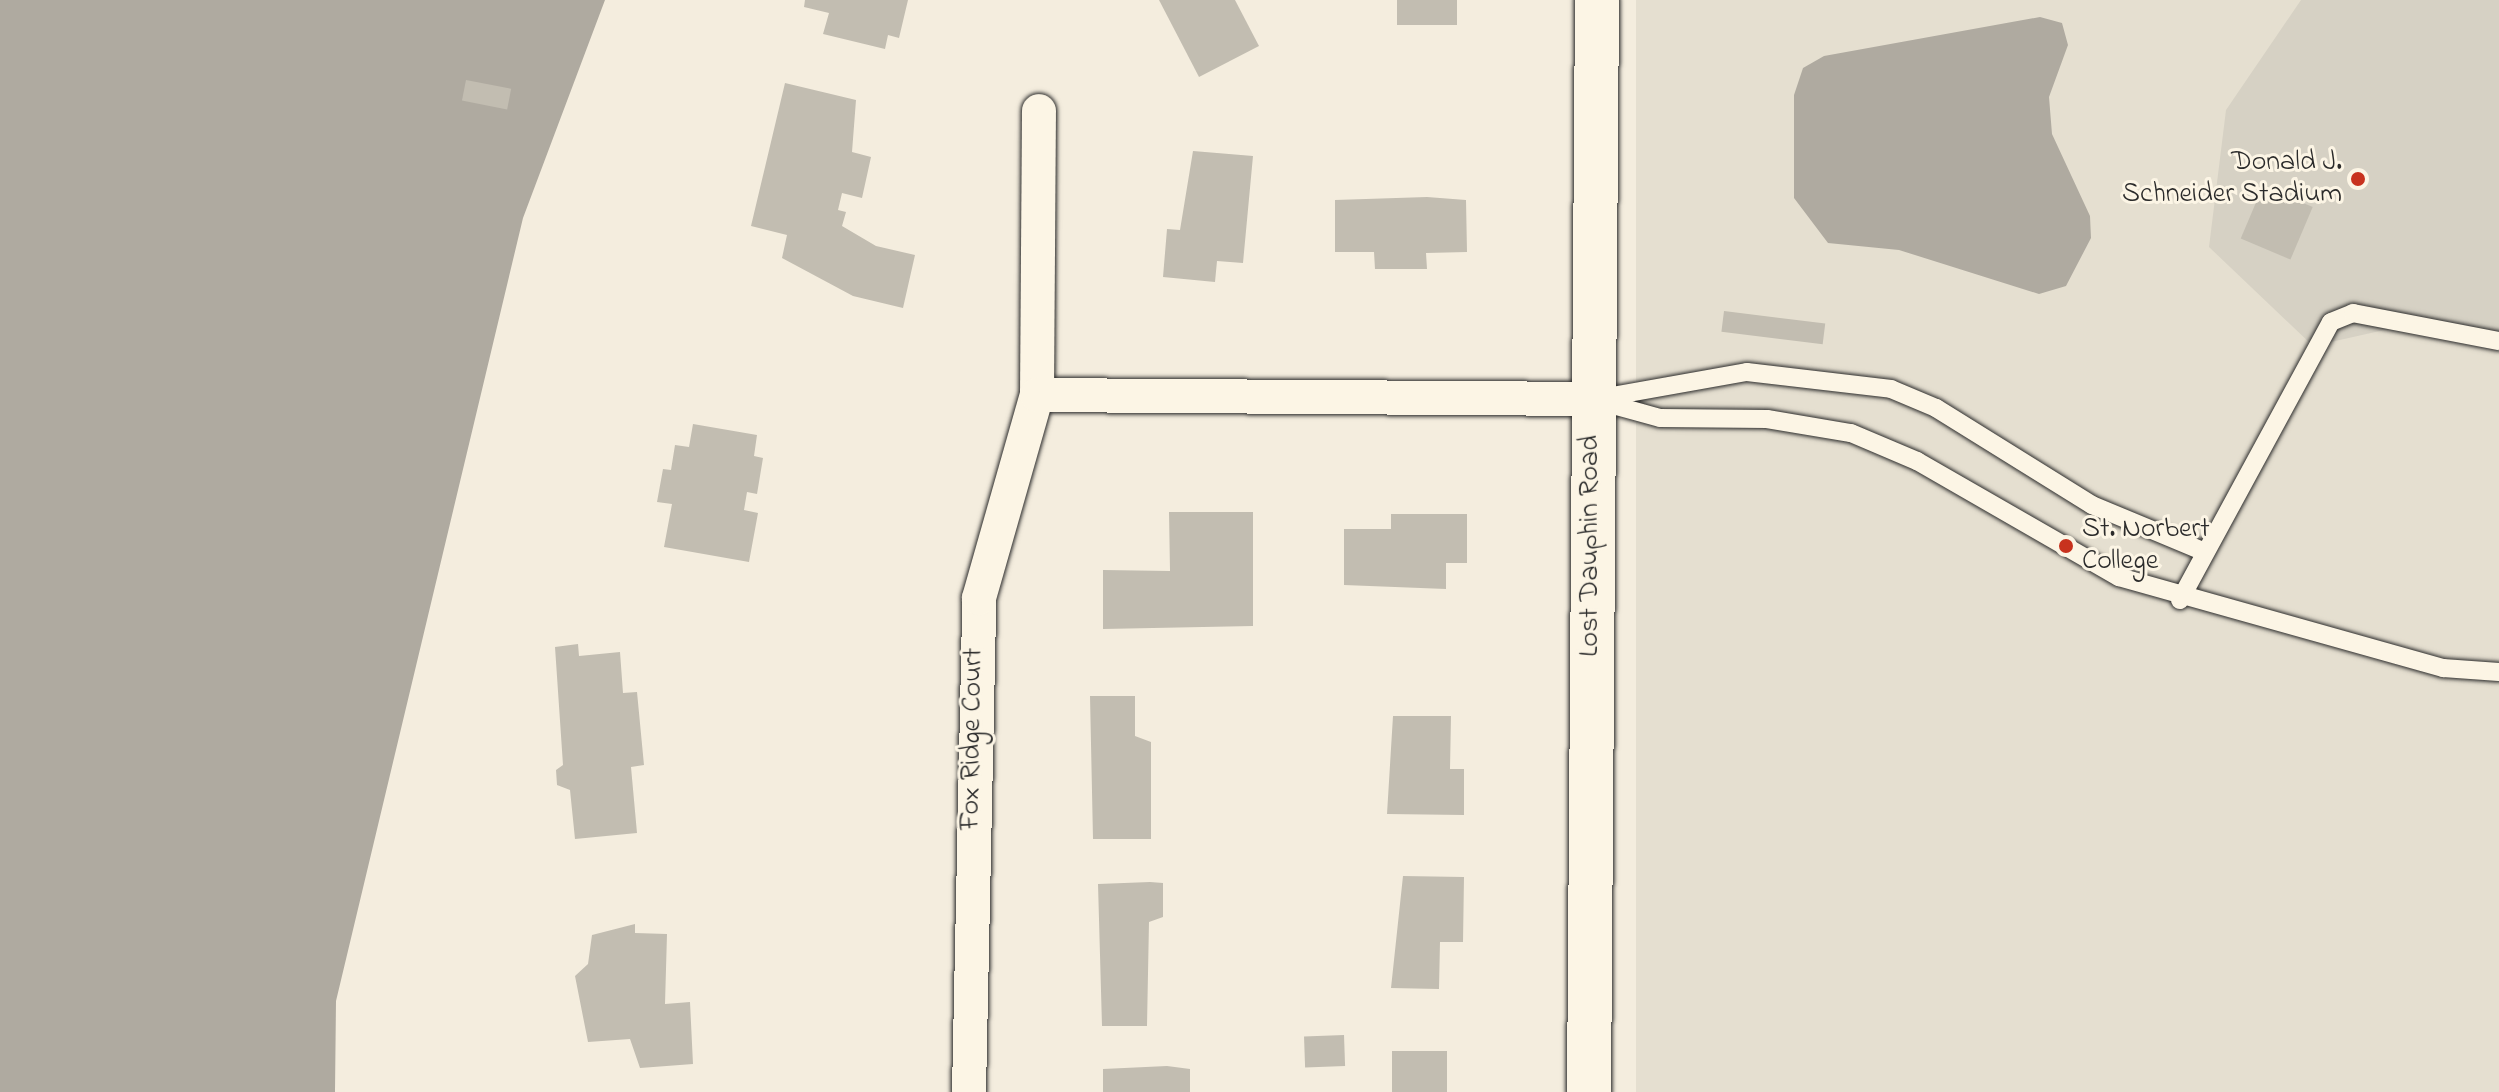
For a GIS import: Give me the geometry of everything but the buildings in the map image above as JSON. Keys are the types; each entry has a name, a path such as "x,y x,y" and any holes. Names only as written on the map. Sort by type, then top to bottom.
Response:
{"main road":[{"name":"Lost Dauphin Road","path":"1589,1092 1597,0"}],"street":[{"name":"Fox Ridge Court","path":"969,1092 971,678 979,598 1037,395 1039,111"},
{"path":"1037,395 1592,399"}],"lane":[{"path":"2180,600 2331,322 2353,313 2499,341"},
{"path":"1592,399 1747,372 1891,389 1936,408 2092,505 2205,552"},
{"path":"1592,399 1660,418 1767,419 1851,433 1917,461 2076,556 2180,600 2443,668 2499,672"}],"shaded area":[{"path":"0,0 605,0 523,218 336,1001 335,1092 0,1092"},
{"name":"St. Norbert College","path":"1636,0 2499,0 2499,1092 1636,1092"},
{"name":"Donald J. Schneider Stadium","path":"2301,0 2499,0 2499,335 2411,324 2313,346 2209,247 2226,110"},
{"path":"2040,17 2062,23 2068,45 2049,97 2052,134 2090,216 2091,238 2066,286 2039,294 1899,250 1828,243 1794,198 1794,95 1803,68 1824,56"}],"place":[{"name":"Donald J. Schneider Stadium","path":"2358,179"},
{"name":"St. Norbert College","path":"2066,546"}]}
